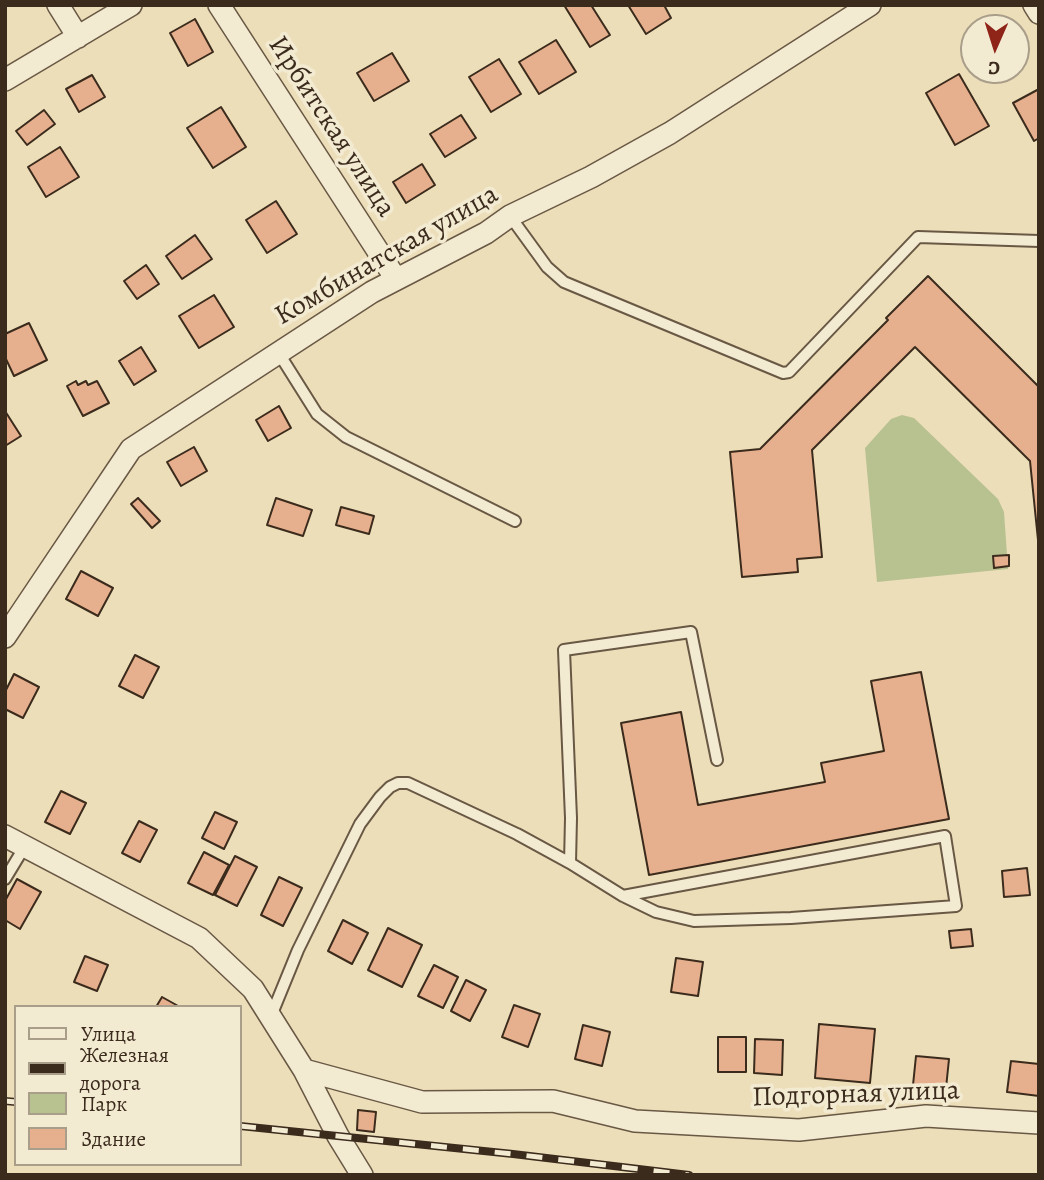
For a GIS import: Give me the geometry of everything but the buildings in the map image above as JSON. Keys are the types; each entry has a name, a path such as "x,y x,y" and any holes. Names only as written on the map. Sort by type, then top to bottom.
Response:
{"street":[{"path":"58,5 78,37"},
{"path":"5,80 131,5"},
{"name":"Ирбитская улица","path":"219,5 396,279"},
{"name":"Комбинатская улица","path":"5,637 131,449 278,352 396,279 670,133 870,5"},
{"path":"1034,5 1039,13"},
{"path":"5,836 200,939 253,989 304,1070 338,1136 362,1175"},
{"name":"Подгорная улица","path":"304,1070 422,1102 553,1101 635,1121 799,1130 926,1116 1039,1123"}],"lane":[{"path":"510,216 547,267 564,282 783,373 789,372 918,237 1039,241"},
{"path":"278,352 317,414 346,438 515,521"},
{"path":"570,863 571,818 564,650 691,632 717,760"},
{"path":"271,1017 298,950 360,824 380,797 398,783 408,783 517,834 623,896 671,917 694,921 791,918 956,906 945,836 623,896"},
{"path":"5,879 24,846"}],"green space":[{"path":"902,415 914,418 998,499 1004,512 1008,569 877,582 865,448 891,419"}],"railway":[{"path":"5,1101 14,1102"},
{"path":"242,1126 689,1175"}]}
